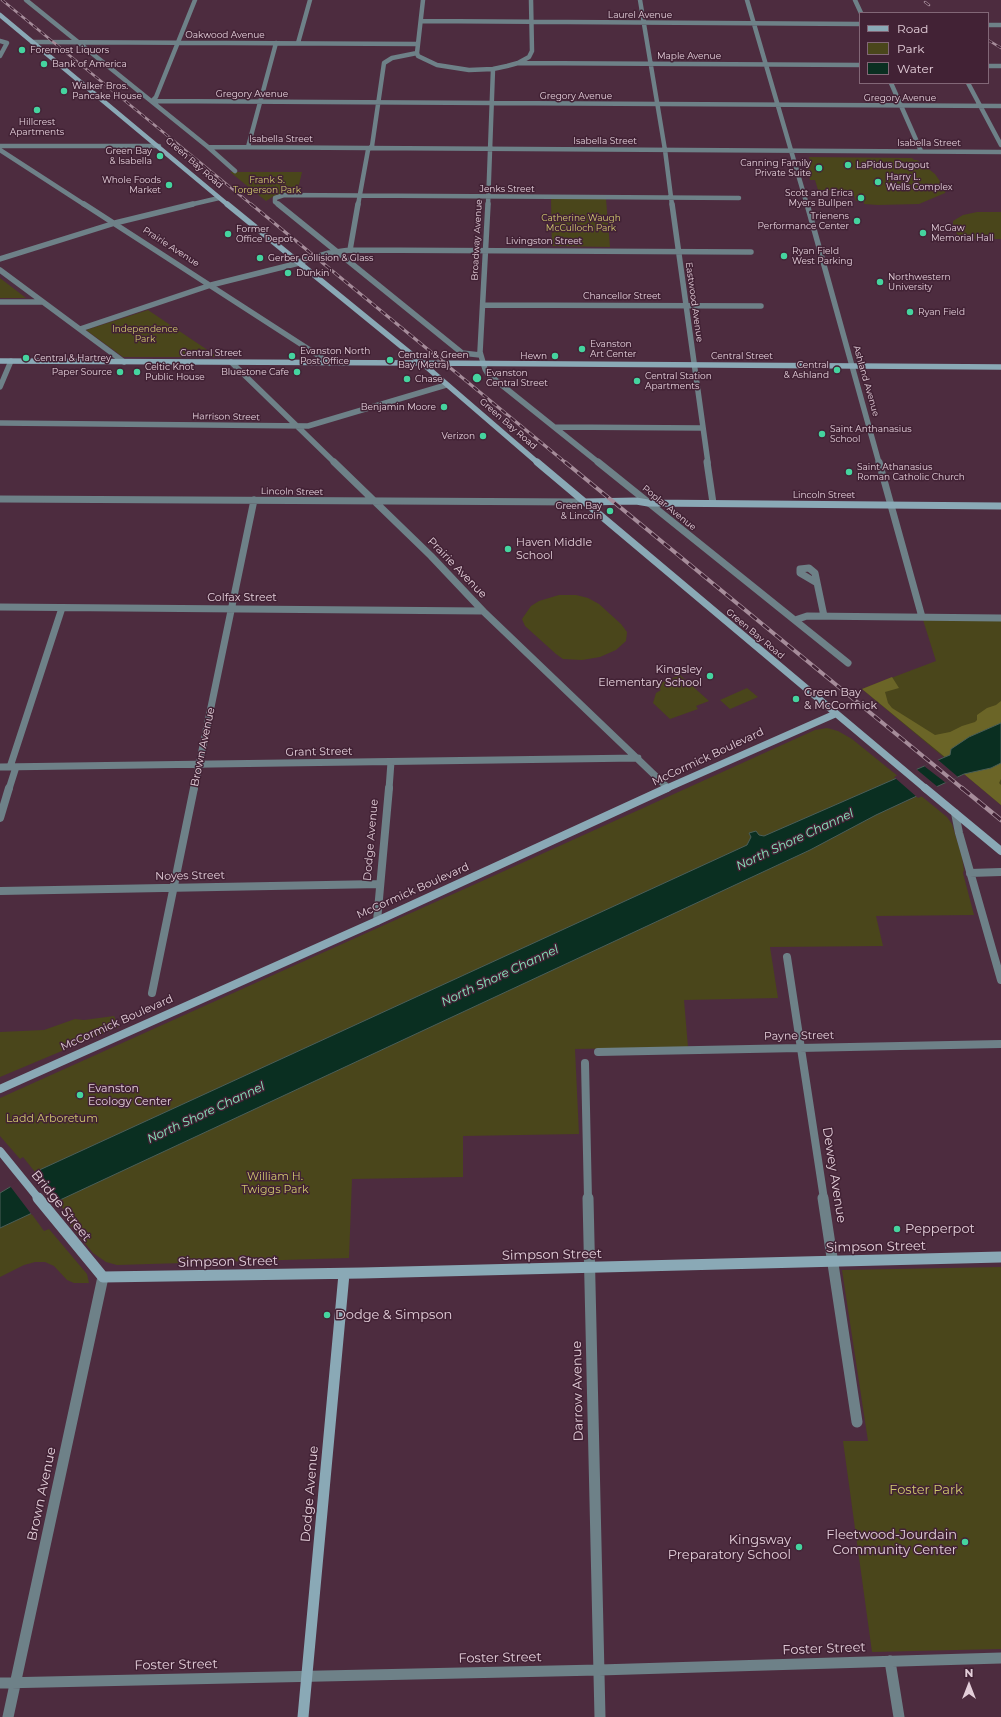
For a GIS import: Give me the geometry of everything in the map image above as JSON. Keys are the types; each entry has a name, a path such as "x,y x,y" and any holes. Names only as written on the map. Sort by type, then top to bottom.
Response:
{"main road":[{"name":"Green Bay Road","path":"0,15 159,146 219,198 422,363 446,385 896,765 1001,851"},
{"name":"Central Street","path":"0,361 422,363 432,365 471,366 483,364 1001,367"},
{"name":"Lincoln Street","path":"584,502 629,505 648,503 713,503 1001,506"},
{"name":"McCormick Boulevard","path":"0,1088 377,921 728,760 836,714"},
{"name":"Bridge Street","path":"0,1151 58,1224 103,1277"},
{"name":"Simpson Street","path":"103,1277 344,1274 1001,1257"},
{"name":"Dodge Avenue","path":"303,1717 344,1274"}],"street":[{"path":"26,0 208,147 234,171"},
{"path":"152,101 156,97 195,0"},
{"path":"298,43 310,0"},
{"path":"423,0 417,53 418,56 448,67 469,70 493,69 518,63 529,57 532,51 531,0"},
{"name":"Eastwood Avenue","path":"640,0 665,150 685,306 713,503"},
{"name":"Ashland Avenue","path":"747,0 792,150 922,617"},
{"path":"855,0 861,12"},
{"name":"Laurel Avenue","path":"421,22 859,24"},
{"path":"989,25 1001,25"},
{"path":"0,42 6,42 7,44 0,56"},
{"name":"Oakwood Avenue","path":"32,42 418,44"},
{"path":"248,147 276,43"},
{"path":"350,250 368,150 371,147 384,63 392,58 417,53"},
{"name":"Maple Avenue","path":"518,63 859,65"},
{"path":"989,66 1001,66"},
{"name":"Broadway Avenue","path":"483,364 480,355 491,148 493,69"},
{"path":"891,84 921,151"},
{"path":"969,84 1001,145"},
{"name":"Gregory Avenue","path":"152,101 1001,106"},
{"path":"0,146 159,146"},
{"path":"0,158 2,151 10,146"},
{"name":"Isabella Street","path":"208,147 1001,152"},
{"name":"Prairie Avenue","path":"2,151 330,363"},
{"name":"Jenks Street","path":"337,252 275,202 275,198 284,195 739,198"},
{"path":"0,259 114,223 219,198"},
{"name":"Livingston Street","path":"80,329 211,285 298,262 333,255 337,252 350,250 751,252"},
{"path":"337,252 462,354 480,355"},
{"path":"0,270 124,362"},
{"path":"0,302 42,302"},
{"name":"Chancellor Street","path":"483,305 761,306"},
{"path":"0,387 1,381 11,361"},
{"name":"Prairie Avenue","path":"231,362 431,556 483,611 668,788"},
{"name":"Poplar Avenue","path":"483,364 488,374 848,663"},
{"name":"Harrison Street","path":"0,423 308,426 446,385"},
{"path":"555,427 703,428"},
{"name":"Lincoln Street","path":"0,499 584,502"},
{"name":"Brown Avenue","path":"152,993 254,500"},
{"path":"817,583 824,616"},
{"name":"Colfax Street","path":"0,608 483,611"},
{"path":"0,818 13,767 62,608"},
{"path":"795,620 807,616 1001,618"},
{"name":"Grant Street","path":"0,767 638,758"},
{"name":"Dodge Avenue","path":"377,921 391,762"},
{"path":"955,813 959,833 1001,980"},
{"path":"970,872 1001,872"},
{"name":"Noyes Street","path":"0,891 380,884"},
{"name":"Dewey Avenue","path":"787,957 802,1048 857,1422"},
{"name":"Payne Street","path":"598,1052 1001,1044"},
{"name":"Darrow Avenue","path":"585,1064 600,1717"},
{"name":"Brown Avenue","path":"8,1717 103,1277"},
{"name":"Foster Street","path":"0,1683 599,1670 1001,1658"},
{"path":"890,1661 899,1717"}],"green space":[{"name":"Harry L. Wells Complex","path":"809,157 912,158 917,160 935,174 946,190 945,193 919,204 864,204 864,201 856,201 852,190 818,190 815,180 810,180 805,161 810,161"},
{"name":"Frank S. Torgerson Park","path":"230,172 302,172 297,193 274,196 266,201"},
{"name":"Catherine Waugh McCulloch Park","path":"551,199 606,199 610,247 552,246"},
{"path":"977,212 1001,212 1001,239 959,239 953,225 953,221 963,215"},
{"path":"0,278 26,298 0,298"},
{"name":"Independence Park","path":"148,310 218,357 123,357 86,330"},
{"path":"559,595 576,595 588,598 599,604 621,624 627,632 626,641 616,650 600,657 582,660 563,659 525,626 522,619 531,606 539,601"},
{"path":"923,620 1001,620 1001,805 862,689 936,661"},
{"path":"680,675 709,701 696,706 698,709 670,719 653,703 656,693 661,690 655,685"},
{"path":"747,688 758,697 730,709 720,700"},
{"name":"Ladd Arboretum","path":"827,728 838,731 852,739 899,777 764,836 749,834 751,837 747,845 35,1172 23,1157 20,1159 0,1136 0,1098 815,730"},
{"name":"William H. Twiggs Park","path":"920,795 947,817 952,824 962,857 963,873 974,915 876,916 883,946 770,947 778,998 684,1000 688,1047 575,1049 579,1134 463,1136 463,1177 352,1179 349,1258 117,1265 106,1262 93,1253 66,1220 70,1217 57,1201 810,850 876,815"},
{"path":"114,1016 119,1027 0,1077 0,1032 44,1030 75,1019 84,1020"},
{"path":"31,1213 44,1231 49,1229 87,1274 89,1283 74,1283 67,1280 54,1266 45,1262 35,1262 24,1265 0,1277 0,1228"},
{"name":"Foster Park","path":"1001,1267 1001,1649 872,1652 843,1441 868,1441 842,1270"}],"shaded area":[{"path":"892,677 899,688 885,692 888,703 892,708 935,735 950,732 975,722 977,720 977,715 1001,701 1001,723 969,737 950,755 945,757 862,689"},
{"path":"1001,763 1001,779 999,783 1001,785 1001,805 964,774 991,768"}],"water":[{"name":"North Shore Channel","path":"1001,723 1001,763 991,768 964,774 876,815 810,850 0,1228 0,1193 35,1172 747,845 751,837 749,833 756,831 759,835 764,836 950,755 951,749 969,737"}],"pier":[{"path":"937,759 958,777 946,783 924,766"},
{"path":"915,768 939,788 918,798 894,777"},
{"path":"33,1170 59,1202 32,1215 10,1186"}],"railway":[{"path":"2,0 252,205"},
{"path":"925,2 929,5"},
{"path":"989,41 1001,48"},
{"path":"251,204 566,463"},
{"path":"565,462 963,789"},
{"path":"962,788 1001,820"}],"place":[{"name":"Foremost Liquors","path":"22,50"},
{"name":"Bank of America","path":"44,64"},
{"name":"Walker Bros. Pancake House","path":"64,91"},
{"name":"Hillcrest Apartments","path":"37,110"},
{"name":"Green Bay & Isabella","path":"160,156"},
{"name":"LaPidus Dugout","path":"848,165"},
{"name":"Canning Family Private Suite","path":"819,168"},
{"name":"Harry L. Wells Complex","path":"878,182"},
{"name":"Whole Foods Market","path":"169,185"},
{"name":"Scott and Erica Myers Bullpen","path":"861,198"},
{"name":"Trienens Performance Center","path":"857,221"},
{"name":"McGaw Memorial Hall","path":"923,233"},
{"name":"Former Office Depot","path":"228,234"},
{"name":"Ryan Field West Parking","path":"784,256"},
{"name":"Gerber Collision & Glass","path":"260,258"},
{"name":"Dunkin'","path":"288,273"},
{"name":"Northwestern University","path":"880,282"},
{"name":"Ryan Field","path":"910,312"},
{"name":"Evanston Art Center","path":"582,349"},
{"name":"Evanston North Post Office","path":"292,356"},
{"name":"Hewn","path":"555,356"},
{"name":"Central & Hartrey","path":"26,358"},
{"name":"Central & Green Bay (Metra)","path":"390,360"},
{"name":"Central & Ashland","path":"837,370"},
{"name":"Paper Source","path":"120,372"},
{"name":"Celtic Knot Public House","path":"137,372"},
{"name":"Bluestone Cafe","path":"297,372"},
{"name":"Evanston Central Street","path":"477,378"},
{"name":"Chase","path":"407,379"},
{"name":"Central Station Apartments","path":"637,381"},
{"name":"Benjamin Moore","path":"444,407"},
{"name":"Saint Anthanasius School","path":"822,434"},
{"name":"Verizon","path":"483,436"},
{"name":"Saint Athanasius Roman Catholic Church","path":"849,472"},
{"name":"Green Bay & Lincoln","path":"610,511"},
{"name":"Haven Middle School","path":"508,549"},
{"name":"Kingsley Elementary School","path":"710,676"},
{"name":"Green Bay & McCormick","path":"796,699"},
{"name":"Evanston Ecology Center","path":"80,1095"},
{"name":"Pepperpot","path":"897,1229"},
{"name":"Dodge & Simpson","path":"327,1315"},
{"name":"Fleetwood-Jourdain Community Center","path":"965,1542"},
{"name":"Kingsway Preparatory School","path":"799,1547"}]}
